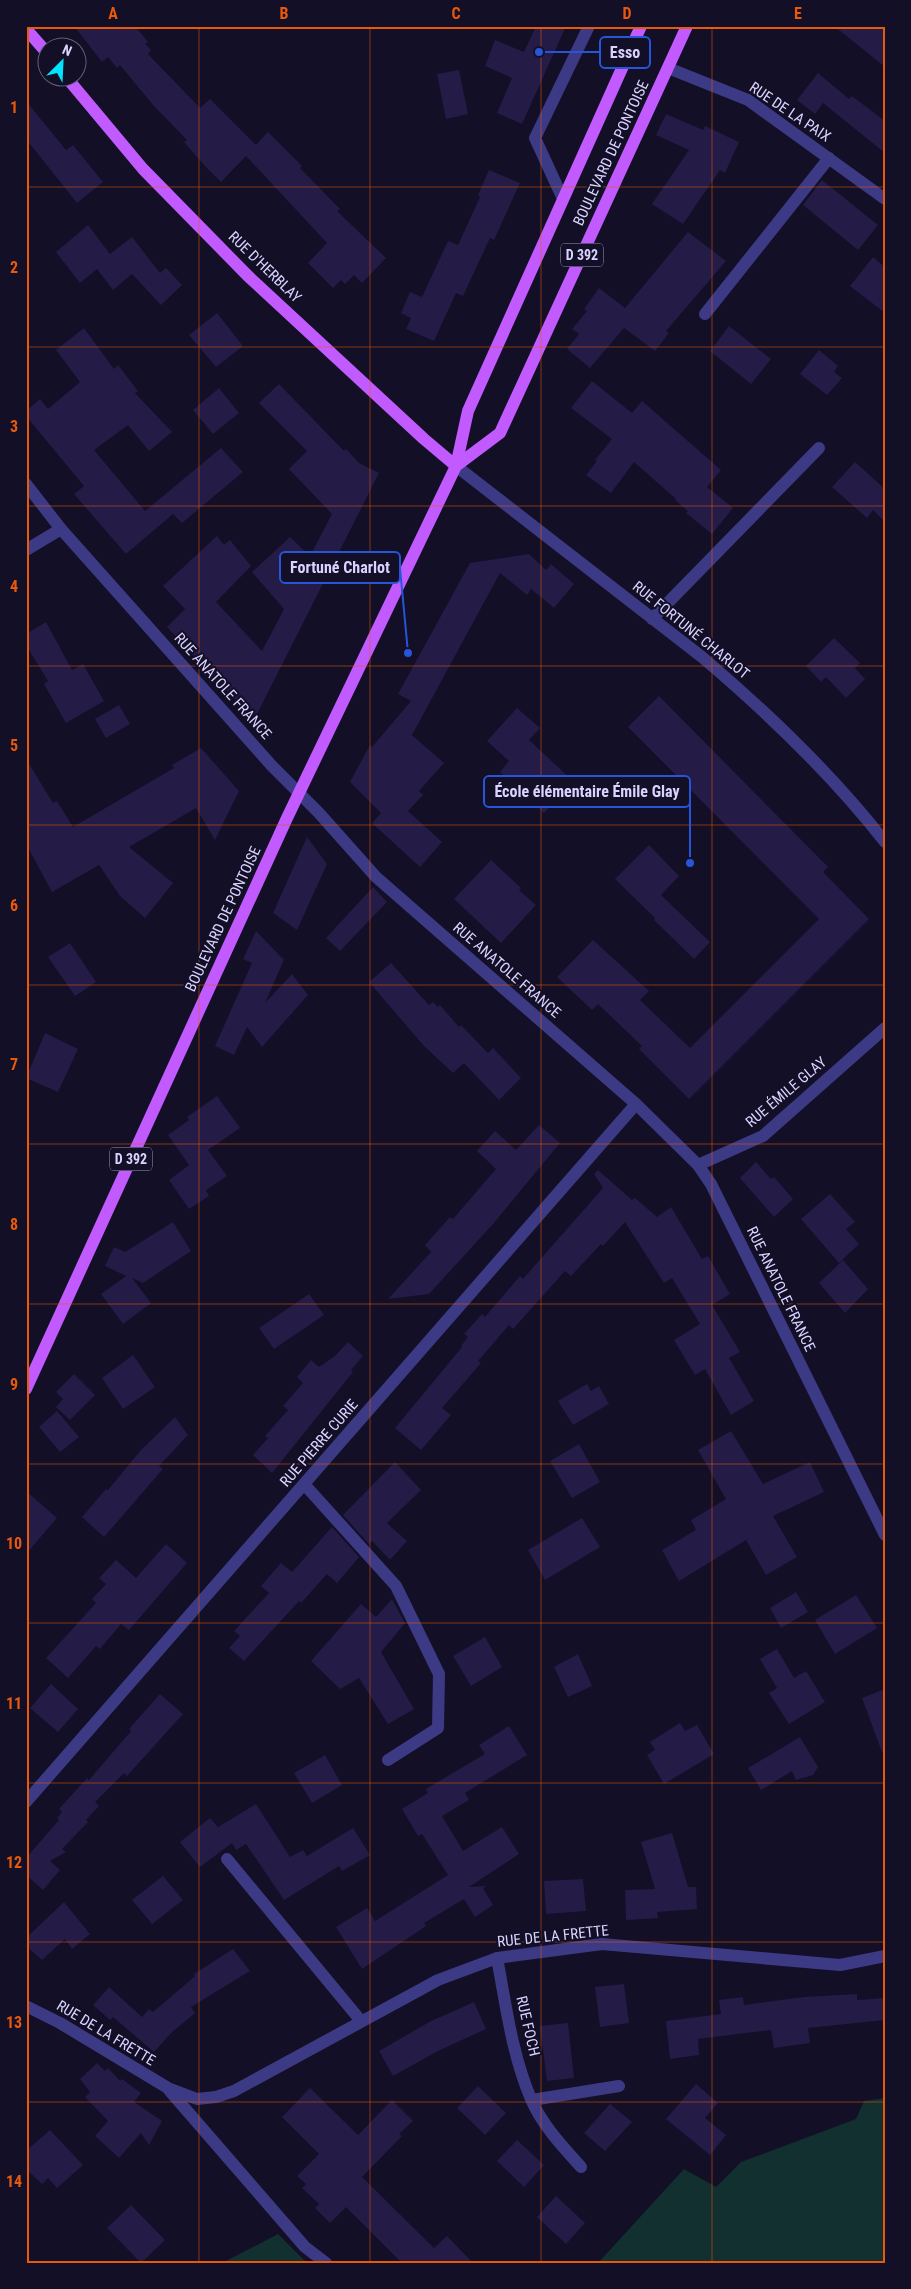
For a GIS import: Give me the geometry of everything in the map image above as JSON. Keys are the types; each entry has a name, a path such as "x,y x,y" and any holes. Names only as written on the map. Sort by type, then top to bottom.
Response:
{"main road":[{"name":"BOULEVARD DE PONTOISE","path":"26,1389 299,792 456,466 468,411 641,26"},
{"name":"BOULEVARD DE PONTOISE","path":"456,466 500,433 687,26"},
{"path":"26,29 38,43"},
{"name":"RUE D'HERBLAY","path":"75,88 143,169 248,276 424,439 456,466"}],"street":[{"path":"563,199 535,138 589,26"},
{"name":"RUE DE LA PAIX","path":"668,68 748,100 885,199"},
{"path":"705,314 829,158"},
{"path":"652,619 819,448"},
{"name":"RUE FORTUNÉ CHARLOT","path":"456,466 741,690 790,736 854,803 885,842"},
{"name":"RUE ANATOLE FRANCE","path":"26,484 61,529 272,766 299,792 376,877 636,1104 698,1165 711,1184 885,1535"},
{"path":"26,550 61,529"},
{"name":"RUE ÉMILE GLAY","path":"698,1165 763,1136 885,1028"},
{"name":"RUE PIERRE CURIE","path":"26,1802 636,1104"},
{"path":"304,1484 396,1586 439,1674 438,1728 388,1760"},
{"path":"227,1859 361,2021"},
{"name":"RUE DE LA FRETTE","path":"26,2006 60,2023 168,2088 197,2099 216,2097 234,2091 438,1980 497,1958 602,1944 840,1965 885,1956"},
{"name":"RUE FOCH","path":"497,1958 512,2038 532,2100 555,2138 581,2167"},
{"path":"532,2100 620,2086"},
{"name":"RUE DE LA FRETTE","path":"168,2088 305,2247 326,2263"}],"green space":[{"path":"885,2098 885,2263 598,2263 684,2169 716,2187 741,2162 856,2119 864,2101"},
{"path":"278,2234 307,2263 222,2263"}],"building":[{"path":"74,26 135,26 148,42 145,44 151,50 148,54 200,108 210,99 256,145 268,132 302,166 300,168 340,209 337,211 386,258 362,283 354,275 345,284 341,280 333,288 308,263 327,243 246,156 221,182 184,142 187,140 153,105 120,65 117,68 108,57 102,62 88,44 88,38 83,38"},
{"path":"536,26 566,26 522,124 497,113 512,78 485,66 495,40 524,52"},
{"path":"834,26 885,26 885,67"},
{"path":"459,70 468,114 446,119 437,74"},
{"path":"818,73 849,99 852,96 885,121 885,153 823,103 815,114 797,100"},
{"path":"26,101 66,150 73,145 103,182 77,203 26,139"},
{"path":"666,114 703,130 705,126 739,142 725,173 720,170 683,224 652,204 689,150 656,135"},
{"path":"489,170 520,183 494,240 490,238 463,296 456,293 434,341 406,329 411,318 401,313 410,292 422,297 448,241 458,245 480,197 478,195"},
{"path":"822,180 878,225 858,250 803,205"},
{"path":"88,225 110,254 132,237 160,273 166,268 182,285 161,305 132,274 113,290 97,269 80,283 56,252"},
{"path":"688,232 726,261 666,331 669,333 655,351 624,328 590,368 567,349 579,334 572,329 587,311 584,309 599,288 625,308"},
{"path":"873,257 885,267 885,313 850,286"},
{"path":"217,313 243,346 216,367 189,335"},
{"path":"729,326 771,359 751,384 710,351"},
{"path":"84,328 114,369 118,365 138,391 135,393 172,432 149,451 128,425 94,450 145,511 221,448 243,472 182,523 173,514 126,554 74,494 84,486 26,416 26,411 40,399 48,409 80,382 56,350"},
{"path":"819,350 838,366 834,372 842,378 827,395 800,374"},
{"path":"592,381 632,413 642,401 721,470 707,487 733,508 712,534 686,513 688,511 676,499 634,462 611,493 586,475 612,439 571,408"},
{"path":"279,384 344,451 346,449 359,463 379,473 254,720 167,627 185,609 163,586 217,536 224,545 230,540 251,566 216,602 262,651 284,609 252,572 290,537 310,556 332,514 289,469 307,451 259,403"},
{"path":"219,388 239,413 213,434 193,410"},
{"path":"855,462 885,489 885,522 873,510 867,518 832,487"},
{"path":"529,554 546,570 551,564 574,584 554,608 531,589 527,595 500,573 412,735 444,763 419,791 423,795 408,811 442,842 420,867 372,823 381,813 350,782 370,745 372,747 411,701 398,694 470,563"},
{"path":"46,622 72,670 83,664 104,701 66,723 44,684 48,681 26,645 26,634"},
{"path":"834,638 860,663 855,668 865,679 846,698 826,677 821,682 806,666"},
{"path":"659,696 828,867 823,872 869,919 689,1099 639,1049 642,1046 598,1004 592,1010 557,977 593,940 649,991 640,1000 690,1048 819,919 628,727"},
{"path":"119,705 130,724 106,738 95,719"},
{"path":"517,708 540,728 529,740 574,782 544,813 500,772 509,761 487,741"},
{"path":"201,748 239,791 215,840 196,808 129,847 173,883 145,918 120,896 99,865 52,892 26,844 26,759 53,803 57,801 73,827 174,768 172,765"},
{"path":"307,837 327,864 297,930 273,913"},
{"path":"649,845 679,876 661,895 710,942 694,959 615,879"},
{"path":"491,860 536,905 501,943 454,899"},
{"path":"373,887 387,902 340,951 326,938"},
{"path":"256,931 284,960 265,1003 292,974 308,995 262,1047 247,1027 234,1055 215,1046 252,963 243,959"},
{"path":"70,943 96,982 75,996 48,957"},
{"path":"391,963 429,1005 433,1002 438,1007 440,1005 459,1027 461,1025 488,1053 493,1048 521,1078 499,1100 464,1063 453,1073 424,1046 369,982"},
{"path":"45,1033 78,1049 58,1092 26,1078"},
{"path":"217,1096 240,1128 208,1150 227,1176 206,1190 209,1196 189,1209 169,1180 189,1165 168,1135 189,1120 187,1117"},
{"path":"539,1125 560,1143 493,1224 429,1294 388,1299 431,1252 425,1245 450,1217 453,1219 496,1169 477,1151 495,1131 516,1150"},
{"path":"756,1162 771,1179 774,1177 793,1199 774,1217 740,1178"},
{"path":"598,1170 632,1200 635,1198 657,1217 671,1207 702,1259 708,1256 730,1294 712,1305 740,1352 729,1358 754,1401 731,1415 705,1369 695,1375 674,1340 700,1324 672,1278 664,1283 625,1222 571,1276 565,1271 513,1329 509,1325 478,1361 481,1363 442,1408 451,1415 421,1450 395,1428 462,1347 468,1337 464,1334 482,1314 485,1317 520,1276 523,1279 603,1188 594,1174"},
{"path":"830,1194 855,1222 846,1229 859,1244 839,1263 801,1219"},
{"path":"173,1222 191,1251 143,1283 132,1278 151,1303 123,1324 101,1294 126,1276 105,1266 114,1247 125,1252"},
{"path":"843,1260 868,1289 845,1313 819,1283"},
{"path":"309,1294 324,1315 274,1349 259,1328"},
{"path":"348,1342 363,1356 351,1370 353,1372 272,1473 253,1455 268,1438 265,1436 288,1410 283,1406 303,1383 297,1377 311,1360 319,1367 335,1356"},
{"path":"133,1355 155,1387 123,1409 102,1378"},
{"path":"74,1374 95,1395 70,1420 56,1407 63,1399 56,1392"},
{"path":"587,1384 591,1391 599,1386 609,1404 573,1425 558,1401"},
{"path":"57,1411 79,1437 60,1452 39,1427"},
{"path":"175,1417 188,1435 159,1466 163,1469 104,1537 82,1517 106,1489 108,1490 141,1450"},
{"path":"731,1431 763,1484 810,1462 824,1492 773,1516 797,1557 766,1575 746,1540 679,1581 662,1550 696,1530 691,1520 726,1499 698,1450"},
{"path":"579,1444 600,1482 572,1498 550,1461"},
{"path":"395,1462 421,1490 387,1523 407,1541 390,1560 372,1541 369,1544 343,1515"},
{"path":"26,1491 57,1518 26,1554"},
{"path":"582,1518 600,1547 545,1580 528,1550"},
{"path":"332,1527 359,1557 337,1583 327,1574 301,1603 299,1601 244,1661 229,1648 240,1636 234,1631 269,1593 261,1586 281,1563 292,1572"},
{"path":"166,1544 187,1563 129,1630 121,1624 100,1649 96,1646 68,1678 46,1658 96,1603 92,1599 106,1584 99,1578 116,1560 136,1578"},
{"path":"796,1592 808,1612 781,1628 770,1608"},
{"path":"856,1595 877,1628 835,1654 815,1620"},
{"path":"392,1599 405,1623 381,1652 414,1709 388,1724 359,1678 340,1689 311,1661 361,1604 376,1617"},
{"path":"485,1637 502,1667 471,1686 453,1656"},
{"path":"777,1649 794,1678 806,1671 825,1702 789,1724 769,1693 777,1688 760,1659"},
{"path":"578,1654 592,1686 568,1697 554,1667"},
{"path":"51,1684 78,1709 58,1732 30,1708"},
{"path":"885,1689 885,1751 882,1752 862,1698"},
{"path":"160,1694 183,1714 127,1776 124,1773 95,1802 99,1806 86,1820 88,1822 62,1849 66,1852 50,1861 60,1870 43,1890 26,1875 26,1858 59,1820 57,1818 62,1812 59,1809 87,1778 89,1780 131,1731 129,1729"},
{"path":"680,1723 685,1731 697,1725 714,1754 664,1784 647,1755 655,1750 650,1742"},
{"path":"509,1726 527,1755 465,1793 469,1800 442,1816 463,1851 502,1827 519,1854 469,1887 487,1886 483,1888 493,1905 475,1917 464,1899 424,1923 426,1926 362,1969 336,1927 367,1908 375,1921 448,1875 422,1834 418,1836 402,1809 428,1793 426,1789 485,1754 479,1745"},
{"path":"800,1737 818,1767 813,1775 796,1780 792,1771 761,1790 748,1768"},
{"path":"325,1755 342,1785 312,1803 294,1773"},
{"path":"256,1804 290,1857 303,1850 307,1856 353,1828 370,1855 342,1871 339,1866 284,1900 246,1844 236,1850 232,1843 200,1867 180,1842 210,1818 218,1827"},
{"path":"672,1833 688,1887 696,1887 697,1909 657,1912 658,1918 626,1920 625,1890 655,1889 641,1842"},
{"path":"163,1876 183,1900 152,1924 132,1900"},
{"path":"583,1879 586,1911 546,1914 544,1881"},
{"path":"64,1902 90,1934 72,1949 65,1939 42,1960 26,1946 26,1938"},
{"path":"233,1949 250,1971 191,2007 195,2013 171,2033 154,2052 113,2017 110,2020 93,2005 109,1987 142,2017 149,2009 153,2012 195,1976 194,1974"},
{"path":"624,1984 629,2023 600,2027 595,1987"},
{"path":"857,1994 857,2000 885,1998 885,2020 808,2028 810,2043 774,2048 771,2030 698,2039 699,2055 670,2059 666,2021 721,2014 719,2000 743,1997 744,2005 804,1997"},
{"path":"474,2002 486,2029 438,2051 393,2076 379,2051 431,2021"},
{"path":"568,2023 574,2078 547,2081 540,2026"},
{"path":"97,2063 105,2071 108,2068 120,2081 122,2079 141,2093 134,2102 162,2121 149,2145 141,2133 119,2158 95,2136 108,2121 85,2097 90,2092 80,2079"},
{"path":"696,2084 718,2103 705,2118 726,2135 710,2155 666,2119"},
{"path":"478,2086 506,2113 485,2135 457,2108"},
{"path":"310,2088 358,2135 392,2100 413,2121 399,2134 402,2136 362,2177 434,2248 447,2236 473,2263 402,2263 346,2207 330,2223 315,2208 319,2204 302,2188 306,2184 297,2176 319,2154 282,2117"},
{"path":"610,2104 632,2122 605,2151 584,2133"},
{"path":"50,2130 83,2165 57,2188 48,2178 42,2184 26,2169 26,2151"},
{"path":"517,2140 544,2165 524,2187 497,2161"},
{"path":"556,2196 585,2223 566,2244 537,2217"},
{"path":"131,2205 165,2240 141,2263 107,2228"}],"place":[{"name":"Esso","path":"539,52"},
{"name":"Fortuné Charlot","path":"408,653"},
{"name":"École élémentaire Émile Glay","path":"690,863"}]}
